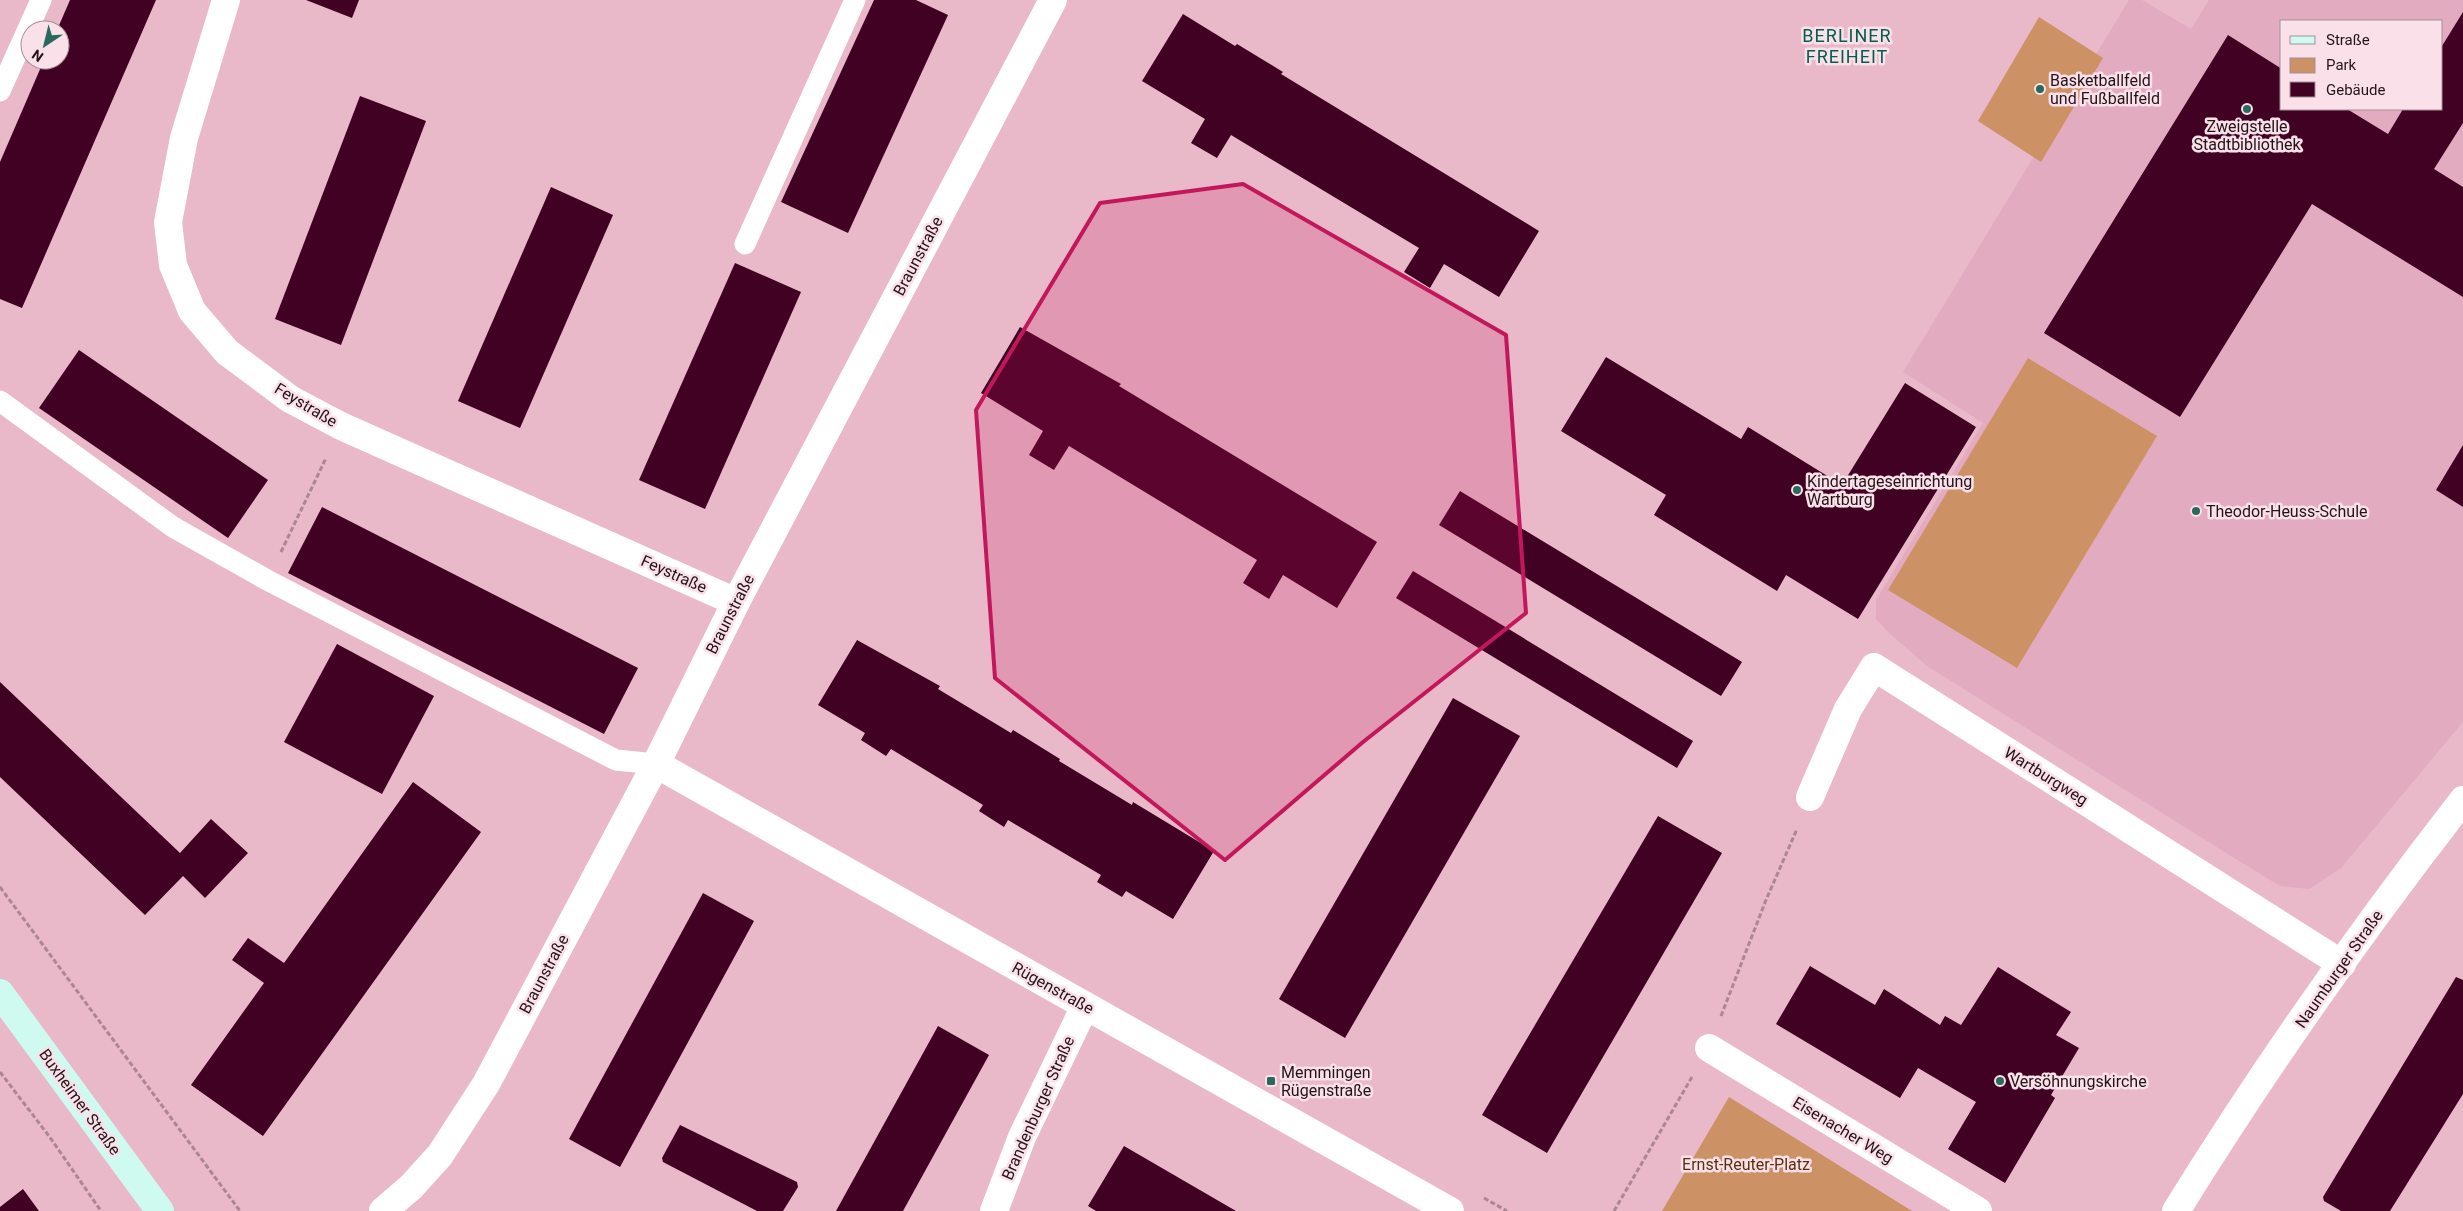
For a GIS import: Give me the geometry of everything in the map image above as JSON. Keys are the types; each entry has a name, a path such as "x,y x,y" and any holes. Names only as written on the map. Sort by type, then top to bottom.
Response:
{"main road":[{"name":"Buxheimer Straße","path":"0,993 160,1211"}],"street":[{"name":"Feystraße","path":"226,0 184,138 168,222 173,265 192,311 227,352 290,399 341,426 736,602"},
{"name":"Braunstraße","path":"384,1211 411,1187 440,1155 464,1121 656,764 736,602 1053,0"},
{"name":"Wartburgweg","path":"1810,797 1848,709 1874,667 2342,964"},
{"name":"Rügenstraße","path":"656,764 1450,1211"},
{"name":"Naumburger Straße","path":"2176,1211 2219,1142 2342,964 2417,859 2463,800"},
{"name":"Brandenburger Straße","path":"994,1211 1022,1137 1085,1006"},
{"name":"Eisenacher Weg","path":"1709,1048 1978,1211"}],"lane":[{"path":"0,91 41,0"},
{"path":"745,244 855,0"},
{"path":"0,401 173,527 267,580 616,760 656,764"}],"path":[{"path":"267,580 341,426"},
{"path":"1614,1211 1709,1048 1766,900 1810,797"},
{"path":"0,887 239,1211"},
{"path":"0,1072 49,1136 101,1211"}],"highlighted area":[{"path":"1243,184 1506,335 1526,613 1363,742 1225,860 995,678 976,410 1100,203"}],"shaded area":[{"name":"Theodor-Heuss-Schule","path":"2129,0 2142,0 2191,29 2209,0 2463,0 2463,722 2341,868 2309,889 2280,886 1927,666 1876,619 1876,600 1983,423 1903,372"}],"green space":[{"name":"Basketballfeld und Fußballfeld","path":"2039,17 2103,58 2041,162 1978,121"},
{"path":"2028,358 2157,436 2017,668 1888,590"},
{"name":"Ernst-Reuter-Platz","path":"1729,1097 1912,1211 1662,1211"}],"building":[{"path":"70,0 156,0 22,308 0,299 0,162 40,70 70,70 70,20 61,20"},
{"path":"306,0 359,0 352,18"},
{"path":"874,0 916,0 948,15 848,233 781,202"},
{"path":"2463,12 2463,123 2434,169 2463,187 2463,297 2312,204 2180,417 2044,333 2228,35 2280,68 2280,110 2349,110 2388,134 2402,110 2443,110 2443,44"},
{"path":"1183,14 1235,46 1237,44 1283,72 1281,74 1539,231 1499,297 1444,264 1430,288 1404,272 1419,248 1231,135 1217,158 1191,143 1205,119 1142,81"},
{"path":"360,96 426,121 341,345 275,319"},
{"path":"551,187 613,215 520,428 458,401"},
{"path":"735,263 801,292 705,509 639,480"},
{"path":"1020,327 1121,384 1119,386 1377,542 1337,608 1283,575 1269,599 1243,583 1257,560 1069,446 1054,470 1029,455 1043,431 981,393"},
{"path":"79,350 268,480 228,538 39,408"},
{"name":"Kindertageseinrichtung Wartburg","path":"1606,357 1741,439 1748,427 1842,485 1905,383 1976,427 1858,619 1786,575 1777,591 1654,515 1666,495 1561,431"},
{"path":"2463,445 2463,507 2436,490"},
{"path":"1460,491 1742,662 1721,696 1439,525"},
{"path":"322,507 638,668 604,734 288,573"},
{"path":"1413,571 1693,741 1677,768 1396,598"},
{"path":"857,640 940,686 938,689 1011,733 1013,730 1060,759 1059,761 1132,805 1133,802 1214,851 1173,919 1126,891 1122,897 1097,882 1101,875 1008,820 1004,827 979,811 983,805 891,749 886,756 861,740 865,733 818,705"},
{"path":"337,644 434,696 382,794 284,742"},
{"path":"0,682 180,853 211,819 248,853 205,898 183,876 145,915 0,777"},
{"path":"1453,698 1520,736 1345,1038 1279,999"},
{"path":"413,782 481,832 263,1136 191,1085 264,983 232,960 248,938 284,963"},
{"path":"1658,816 1722,853 1547,1153 1482,1115"},
{"path":"703,893 754,921 620,1167 569,1139"},
{"name":"Versöhnungskirche","path":"1810,966 1875,1005 1884,989 1940,1025 1945,1016 1961,1025 1998,967 2071,1012 2056,1035 2079,1048 2051,1095 2055,1098 2005,1183 1948,1149 1976,1102 1918,1068 1900,1098 1776,1024"},
{"path":"2456,977 2463,980 2463,1094 2390,1211 2341,1211 2324,1201 2323,1197"},
{"path":"938,1026 989,1055 903,1211 836,1211"},
{"path":"680,1125 797,1182 798,1187 783,1211 757,1211 663,1162 662,1158"},
{"path":"1124,1146 1236,1211 1096,1211 1088,1206"},
{"path":"23,1189 39,1211 0,1211 0,1207"}],"place":[{"name":"Basketballfeld und Fußballfeld","path":"2040,89"},
{"name":"Zweigstelle Stadtbibliothek","path":"2247,109"},
{"name":"Kindertageseinrichtung Wartburg","path":"1797,490"},
{"name":"Theodor-Heuss-Schule","path":"2196,511"},
{"name":"Memmingen Rügenstraße","path":"1271,1081"},
{"name":"Versöhnungskirche","path":"2000,1081"}],"district":[{"name":"BERLINER FREIHEIT","path":"1847,45"}]}
